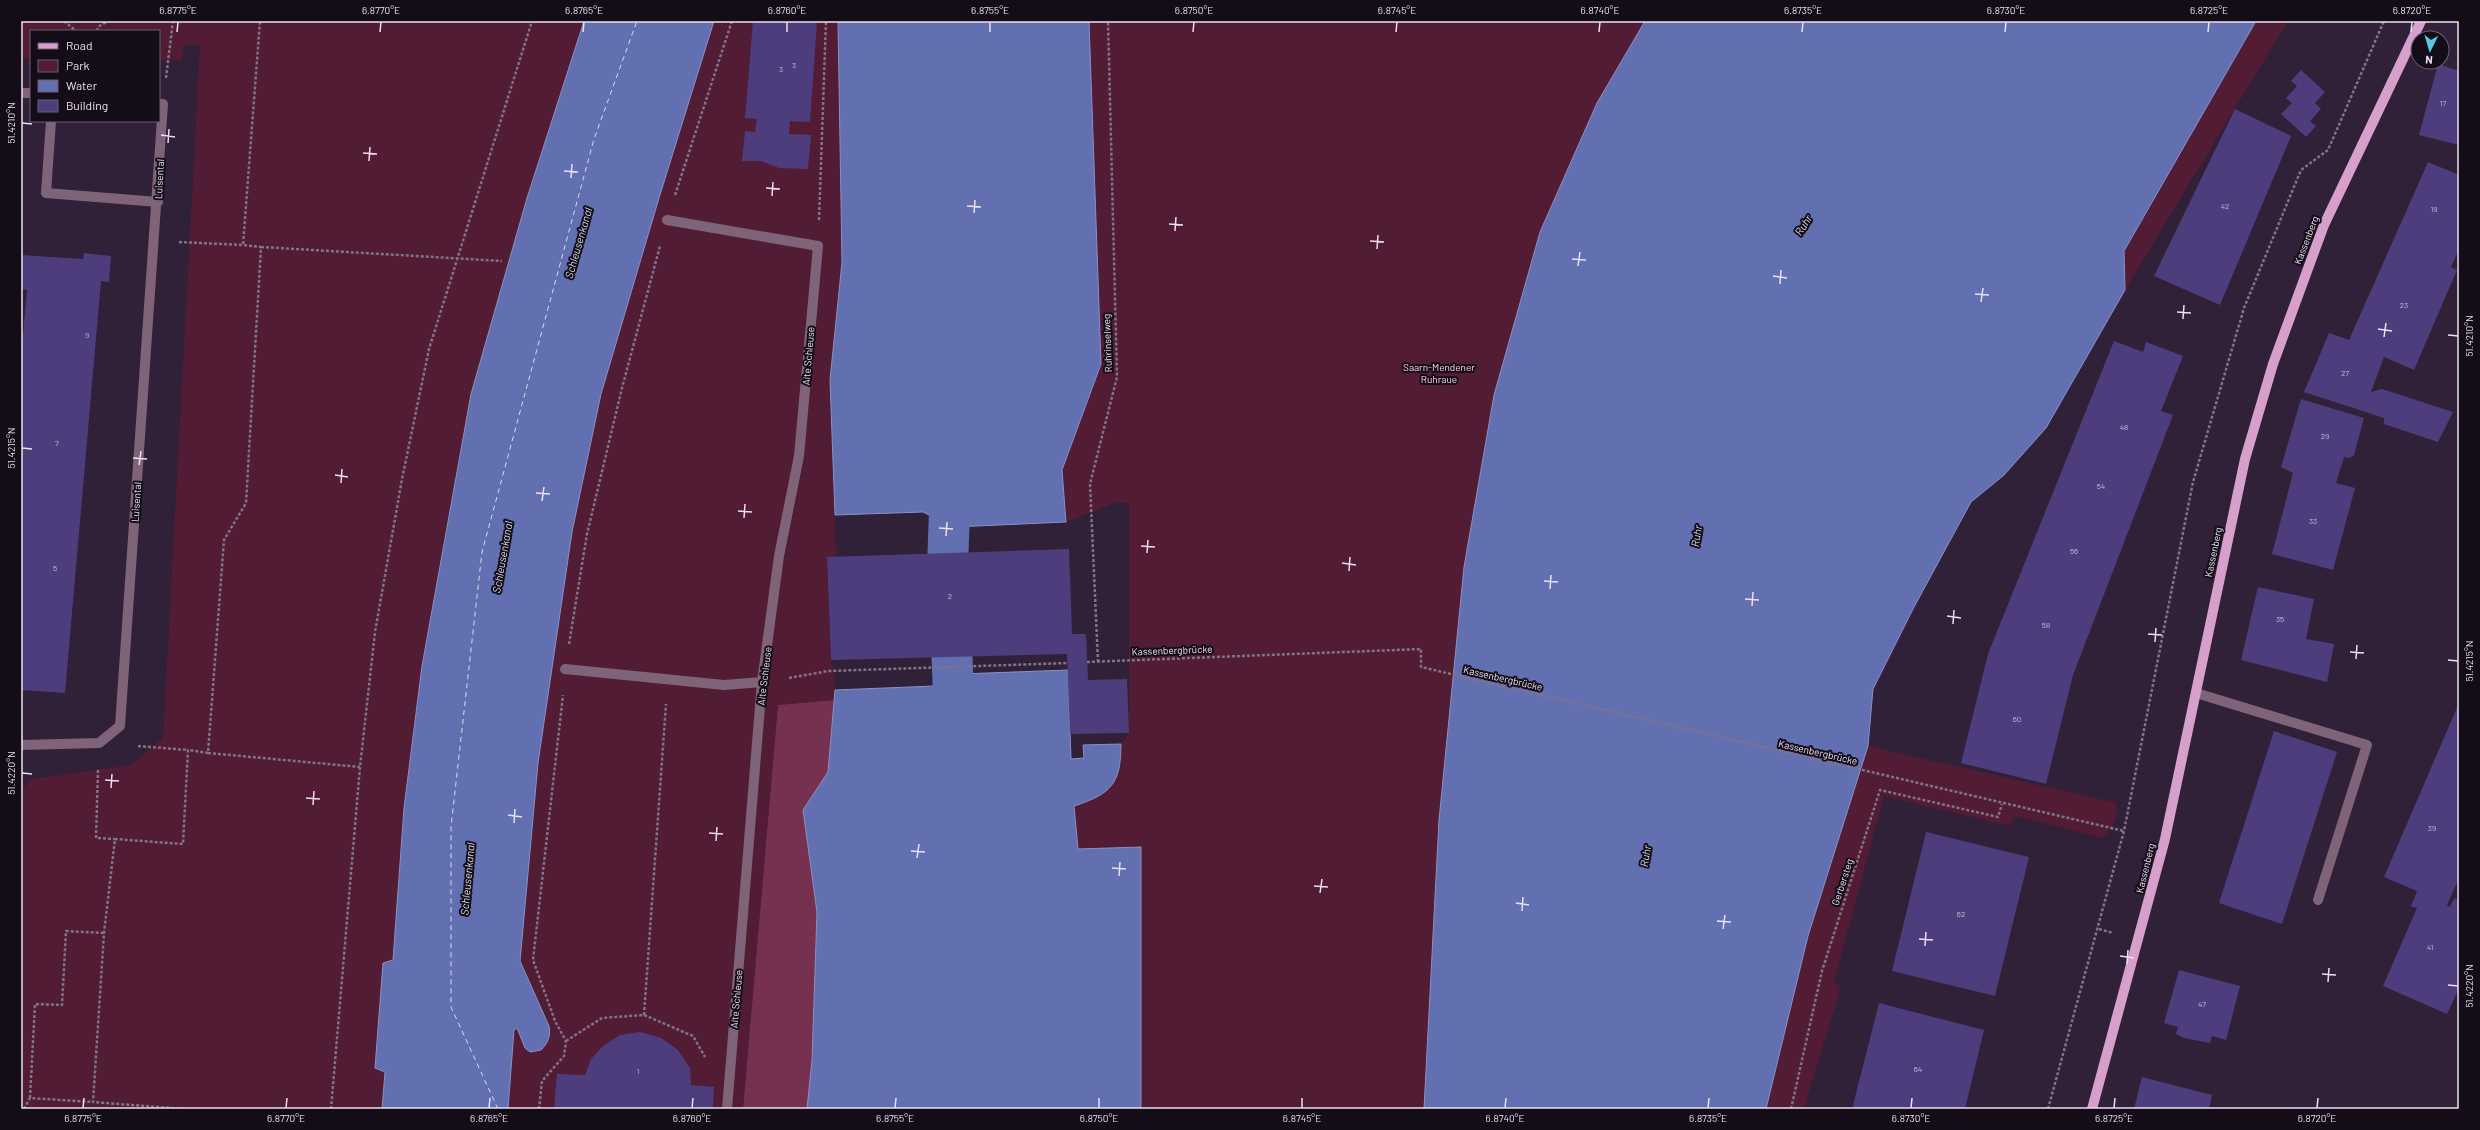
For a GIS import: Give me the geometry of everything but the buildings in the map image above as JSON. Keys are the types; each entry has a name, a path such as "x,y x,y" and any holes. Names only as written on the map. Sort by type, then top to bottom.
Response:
{"main road":[{"name":"Kassenberg","path":"2092,1109 2165,839 2245,459 2273,364 2324,225 2421,21"}],"street":[{"name":"Luisental","path":"99,743 120,726 158,202 161,104"},
{"path":"52,122 46,194 158,202"},
{"path":"667,220 818,246"},
{"name":"Alte Schleuse","path":"727,1109 762,682 779,556 798,456 818,246"},
{"path":"566,669 724,685 762,682"},
{"path":"2196,693 2367,745 2318,900"},
{"path":"21,745 99,743"}],"path":[{"path":"64,21 75,30"},
{"path":"97,30 98,27 108,21"},
{"path":"161,104 173,21"},
{"path":"243,245 260,21"},
{"path":"331,1109 360,767 375,632 402,479 429,349 532,21"},
{"path":"539,1109 542,1081 564,1056 566,1041 555,1021 533,960 566,669 587,534 622,388 667,220 732,21"},
{"path":"818,246 826,21"},
{"name":"Ruhrinselweg","path":"1098,662 1090,484 1117,377 1108,21"},
{"path":"2048,1109 2124,831 2193,482 2244,308 2301,170 2328,150 2384,21"},
{"path":"155,241 502,261"},
{"path":"208,753 224,540 246,503 261,247"},
{"name":"Kassenbergbrücke","path":"1098,662 1421,649 1422,667 2002,804"},
{"path":"1087,662 1098,662"},
{"path":"762,682 828,670 1068,663"},
{"path":"644,1015 668,680"},
{"path":"188,750 183,844 96,838 99,743 188,750 360,767"},
{"name":"Gerbersteg","path":"1790,1109 1822,971 1880,790 1998,817 2002,804"},
{"path":"2002,804 2124,831"},
{"path":"92,1102 104,933 115,839"},
{"path":"24,1109 30,1098 35,1004 62,1005 66,931 104,933"},
{"path":"566,1041 602,1018 644,1015 693,1036 707,1061 730,1067"},
{"path":"30,1098 184,1109"}],"green space":[{"path":"21,21 584,21 527,198 471,394 444,539 422,666 404,808 382,1109 28,1109 21,1104 21,790 32,779 131,765 163,738 200,46 183,45 182,60 160,60 160,30 30,30 30,59 21,58"},
{"path":"714,21 838,21 842,262 830,380 836,557 827,558 831,660 835,678 835,700 778,705 743,1109 508,1109 514,1030 517,1028 525,1048 530,1052 547,1043 550,1035 520,961 538,763 572,532 601,394 659,198"},
{"name":"Saarn-Mendener Ruhraue","path":"1089,21 1942,21 1602,1109 1042,1109 1074,806 1078,805 1121,763 1121,744 1129,732 1129,503 1117,502 1066,522 1062,470 1101,364"},
{"path":"2256,21 2288,21 2125,290 2124,251"},
{"path":"1868,746 2117,803 2116,820 2103,838 2015,816 2010,826 1884,796 1834,982 1841,987 1804,1109 1766,1109 1808,936"}],"shaded area":[{"path":"835,700 828,772 803,810 817,912 812,1060 807,1109 743,1109 778,705"}],"water":[{"name":"Schleusenkanal","path":"584,21 714,21 659,198 601,394 572,532 538,763 520,961 549,1026 549,1036 547,1042 541,1050 530,1052 525,1048 517,1028 514,1030 508,1109 382,1109 385,1072 375,1068 383,963 393,960 404,808 422,666 471,394 527,198"},
{"path":"838,21 1089,21 1101,364 1062,470 1066,522 954,527 923,512 835,515 830,380 842,262"},
{"name":"Ruhr","path":"1645,21 2256,21 2124,251 2125,290 2046,428 2004,475 1971,502 1913,609 1873,689 1868,746 1808,936 1766,1109 1424,1109 1439,820 1464,567 1494,395 1540,232 1597,103"},
{"path":"1068,670 1071,759 1084,758 1083,745 1121,744 1119,769 1111,786 1097,797 1074,806 1078,849 1141,847 1141,1109 807,1109 812,1060 817,912 803,810 828,772 835,690 934,686 934,675"}],"waterway":[{"path":"948,553 951,469"},
{"path":"952,657 955,731"}],"ferry route":[{"path":"498,1109 451,1007 451,827 482,552 594,139 637,21"}]}
